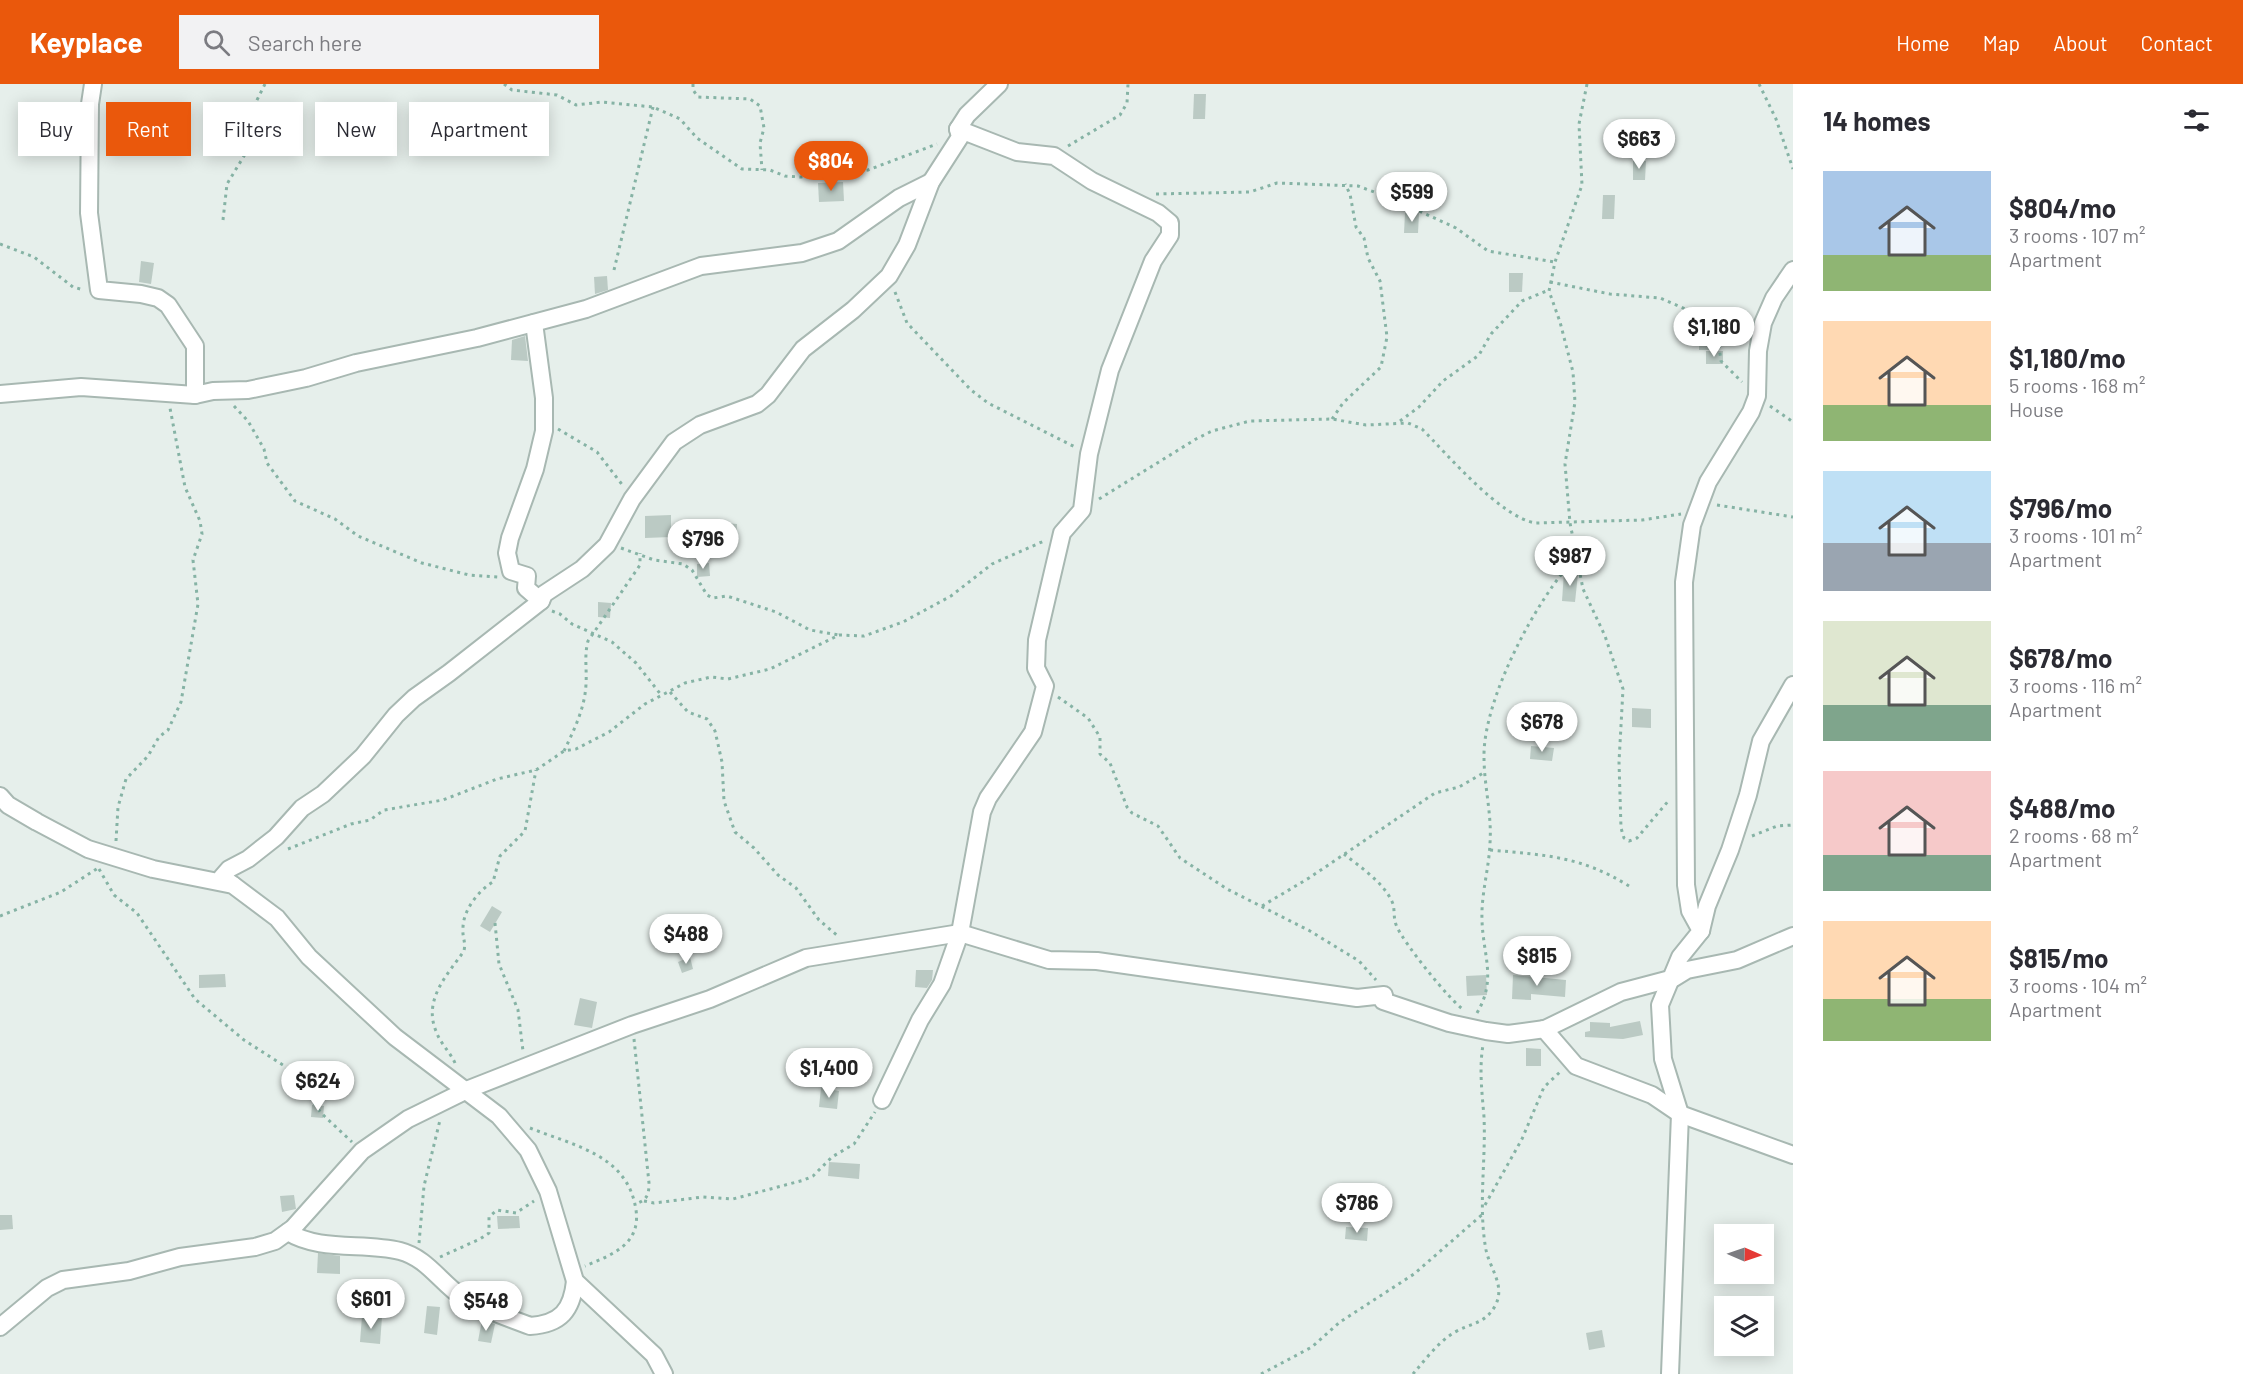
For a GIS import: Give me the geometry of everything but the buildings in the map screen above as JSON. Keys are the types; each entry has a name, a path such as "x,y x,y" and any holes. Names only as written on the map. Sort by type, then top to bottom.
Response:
{"street":[{"path":"93,84 90,104 88,213 99,290 141,294 158,298 168,305 195,346 195,395"},
{"path":"288,1232 307,1241 399,1251 423,1261 461,1296 530,1326 541,1326 562,1317 573,1303 575,1281 548,1191 528,1150 500,1116 468,1089 396,1037 309,957 278,918 222,877 228,869 248,859 276,837 294,816 323,794 363,756 402,709 541,601 544,594 582,569 608,545 632,499 674,442 700,425 757,404 768,395 803,349 861,303 889,276 907,245 931,182 967,115 999,84"},
{"path":"882,1100 920,1020 942,984 960,933 982,812 988,798 1033,732 1046,686 1036,668 1037,640 1062,533 1082,510 1089,454 1110,370 1153,261 1171,229 1170,223 1158,213 1092,181 1054,156 1017,152 959,133"},
{"path":"0,394 81,387 195,395 213,391 249,390 306,378 356,363 477,338 534,323 614,300 701,266 774,257 822,247 852,232 899,198 931,182"},
{"path":"1701,931 1690,911 1686,885 1684,582 1692,525 1708,482 1751,412 1757,396 1758,351 1763,323 1774,298 1793,270"},
{"path":"534,323 545,414 535,469 507,553 511,571 526,576 526,588 541,601"},
{"path":"1670,1374 1680,1114 1663,1059 1660,1005 1674,978 1680,957 1701,931 1707,906 1730,850 1755,772 1761,741 1793,686"},
{"path":"0,796 8,805 68,839 115,858 233,885"},
{"path":"0,1327 47,1288 63,1280 129,1271 180,1257 255,1247 275,1241 288,1232 362,1151 408,1119 468,1089 632,1025 710,999 806,958 960,933 1049,960 1097,961 1357,998 1384,995 1383,1001 1478,1024 1508,1034 1544,1029 1621,992 1674,978 1687,970 1737,960 1793,936"},
{"path":"1544,1029 1576,1066 1652,1095 1680,1114 1793,1155"},
{"path":"575,1281 654,1355 664,1374"}],"path":[{"path":"223,220 227,184 247,151 250,114 265,84"},
{"path":"504,84 512,90 557,95 576,105 602,102 653,107 680,119 697,138 742,169 801,177 868,170 959,133"},
{"path":"693,84 693,90 698,97 750,99 760,106 764,128 760,143 762,170"},
{"path":"1054,156 1120,115 1127,103 1128,84"},
{"path":"1587,84 1579,124 1582,185 1555,262 1549,290 1573,372 1575,402 1565,464 1570,523 1583,589 1605,636 1623,689 1619,762 1621,828 1624,838 1629,840 1637,838 1668,800 1687,793"},
{"path":"1759,84 1776,119 1793,169"},
{"path":"614,270 653,107"},
{"path":"1150,194 1250,192 1277,183 1345,184 1393,199 1456,228 1488,251 1555,262"},
{"path":"1332,419 1343,403 1381,367 1387,337 1380,280 1368,258 1364,238 1356,227 1350,194 1345,184"},
{"path":"0,244 34,257 73,287 99,290"},
{"path":"889,276 907,323 971,390 1012,416 1089,454"},
{"path":"1550,282 1610,294 1660,298 1716,323 1763,323"},
{"path":"1399,423 1419,407 1443,381 1479,355 1491,334 1522,301 1549,290"},
{"path":"1716,323 1722,361 1757,396 1793,422"},
{"path":"213,391 244,416 264,448 267,463 290,496 304,506 335,519 358,537 422,563 486,577 526,576"},
{"path":"0,916 61,892 115,858 118,807 126,778 148,756 159,736 168,730 181,702 198,604 193,560 202,534 200,521 185,486 173,418 165,392"},
{"path":"545,414 553,426 584,444 606,461 632,499"},
{"path":"1082,510 1212,431 1270,418 1332,419 1366,425 1408,423 1422,429 1491,498 1524,521 1570,523 1642,520 1697,513"},
{"path":"1714,506 1793,517"},
{"path":"608,545 640,553 654,560 683,564 692,570 707,595 713,598 727,596 776,612 810,630 864,636 903,622 960,590 992,564 1062,533"},
{"path":"564,751 579,718 586,684 584,655 593,634 640,565 640,553"},
{"path":"1413,1374 1438,1346 1455,1332 1483,1321 1497,1303 1498,1283 1486,1248 1478,1024 1489,981 1482,920 1490,850 1490,819 1485,772 1486,732 1498,688 1550,590 1576,557"},
{"path":"541,601 548,610 560,614 572,624 612,642 636,663 662,696"},
{"path":"285,850 351,824 370,819 384,810 443,800 497,779 536,770 564,751 595,741 645,704 698,679 728,679 770,669 839,635"},
{"path":"1046,686 1063,703 1078,709 1088,718 1100,737 1100,754 1110,764 1122,797 1132,813 1158,826 1180,858 1227,889 1262,906 1359,961 1374,976 1384,995"},
{"path":"670,692 688,712 707,719 715,731 722,762 721,786 735,832 754,848 778,875 795,888 819,920 835,932 851,951"},
{"path":"468,1089 435,1030 432,999 464,951 466,943 462,925 469,908 481,889 493,882 500,856 525,831 536,770"},
{"path":"1262,906 1435,793 1459,787 1485,772"},
{"path":"1730,850 1741,841 1762,831 1793,825"},
{"path":"1490,850 1570,860 1596,867 1629,886"},
{"path":"1344,854 1374,880 1390,899 1396,927 1446,994 1478,1024"},
{"path":"98,868 108,888 137,914 195,999 244,1040 286,1067 328,1121 362,1151"},
{"path":"495,923 501,970 518,1010 522,1058"},
{"path":"632,1025 640,1079 649,1183 649,1194 644,1201"},
{"path":"1484,1207 1522,1139 1544,1087 1556,1074 1576,1066"},
{"path":"445,1100 424,1186 419,1244 423,1261 480,1239 489,1233 489,1217 497,1210 516,1213 548,1191"},
{"path":"635,1204 644,1201 654,1203 703,1197 733,1199 804,1180 832,1157 854,1144 882,1100"},
{"path":"527,1126 607,1161 630,1184 637,1218 634,1231 627,1244 606,1258 576,1270 575,1281"},
{"path":"1261,1374 1312,1347 1340,1322 1414,1274 1484,1213"}]}
